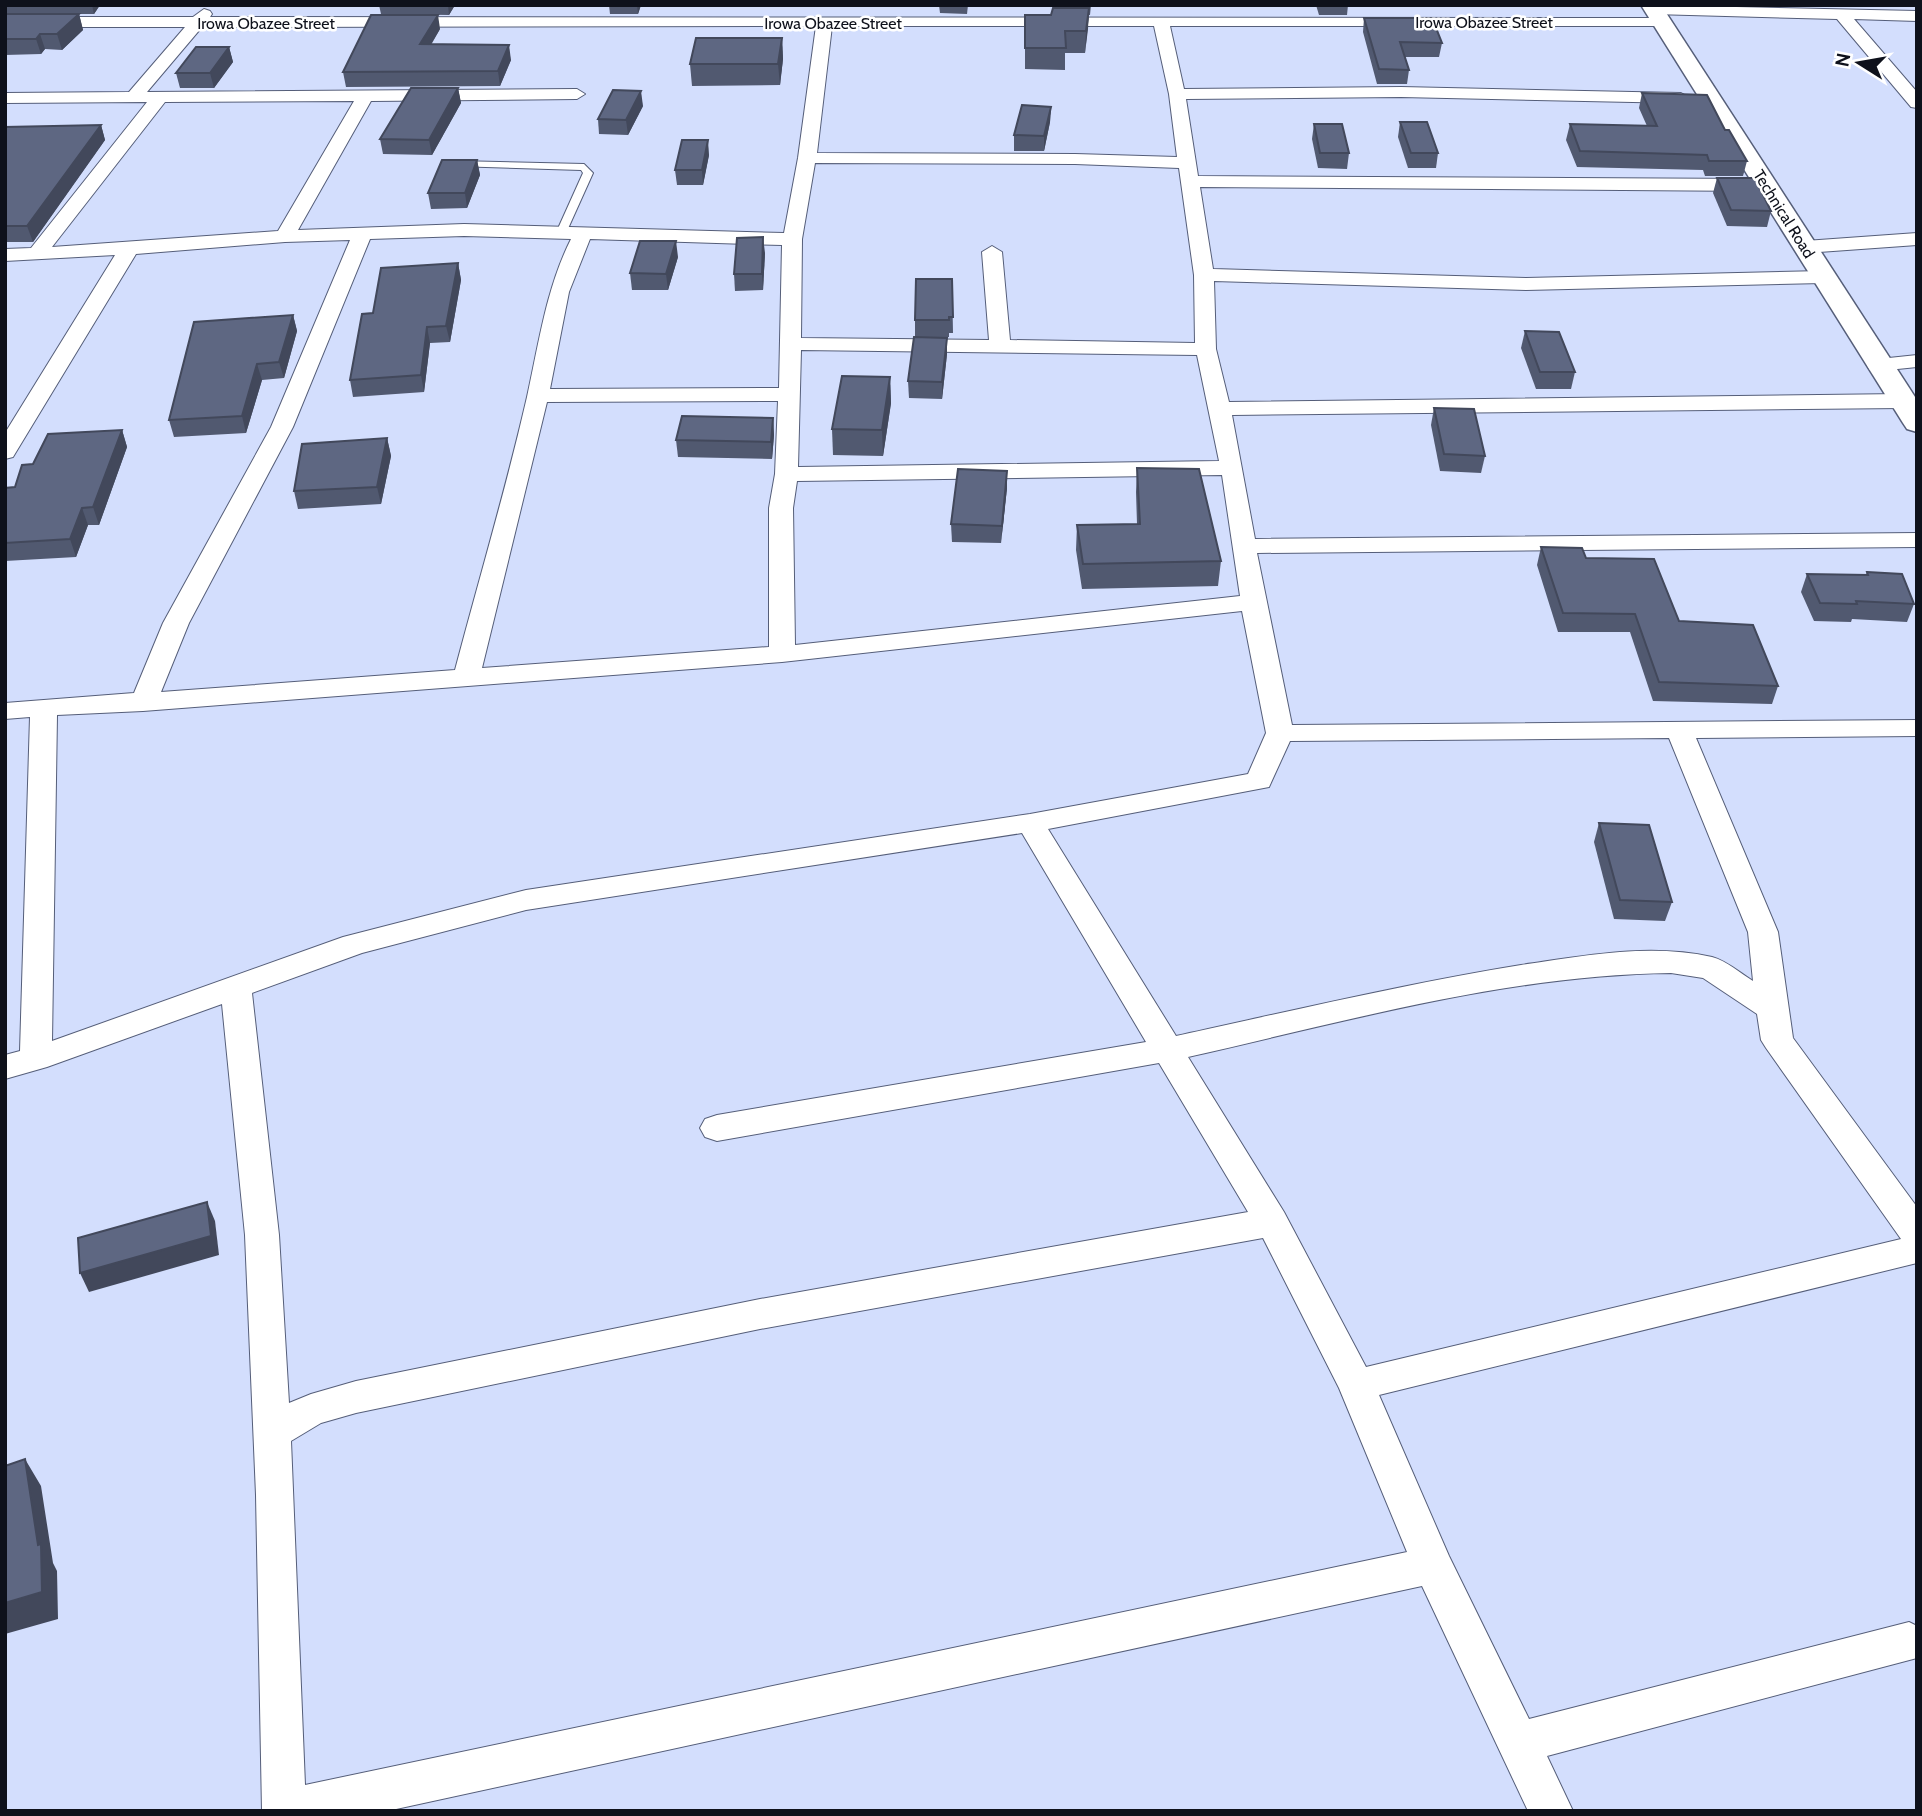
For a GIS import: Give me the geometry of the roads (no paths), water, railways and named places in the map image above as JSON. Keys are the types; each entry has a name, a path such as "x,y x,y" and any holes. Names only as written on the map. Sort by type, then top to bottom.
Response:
{"street":[{"path":"134,97 210,5"},
{"name":"Irowa Obazee Street","path":"5,22 1161,23 1655,12 1917,16"},
{"name":"Technical Road","path":"1655,12 1917,423"},
{"path":"1841,14 1917,103"},
{"path":"782,654 781,508 786,474 792,239 807,158 824,23"},
{"path":"5,1067 36,1059 354,944 526,900 1030,823 1258,781 1280,733 1254,602 1232,468 1206,349 1204,275 1177,94 1161,23"},
{"path":"1177,94 1401,92 1711,100"},
{"path":"5,97 577,94"},
{"path":"37,253 162,96"},
{"path":"285,236 366,96"},
{"path":"807,158 1075,159 1188,172 1766,186"},
{"path":"5,255 129,249 285,236 464,230 792,239"},
{"path":"466,678 538,396 544,356 572,233"},
{"path":"143,703 176,623 282,427 362,234"},
{"path":"1805,247 1917,239"},
{"path":"5,452 129,249"},
{"path":"992,252 998,287 1000,345"},
{"path":"1204,275 1526,284 1823,277"},
{"path":"791,344 1206,349"},
{"path":"1878,365 1917,361"},
{"path":"538,396 788,394"},
{"path":"1219,409 1902,401"},
{"path":"786,474 1232,468"},
{"path":"1245,547 1917,540"},
{"path":"5,712 782,654 1254,602"},
{"path":"36,1059 44,709"},
{"path":"1280,733 1917,728"},
{"path":"1679,730 1763,932 1777,1040 1917,1234"},
{"path":"1030,823 1272,1222 1356,1385 1433,1565 1551,1811"},
{"path":"717,1128 1166,1050 1427,991 1605,963 1671,962 1711,968 1772,1009"},
{"path":"236,988 262,1235 285,1811 1433,1565"},
{"path":"272,1433 311,1410 356,1397 761,1314 1272,1222"},
{"path":"1356,1385 1917,1249"},
{"path":"1518,1743 1909,1642"}],"lane":[{"path":"453,164 584,167 588,173 572,233"}]}
